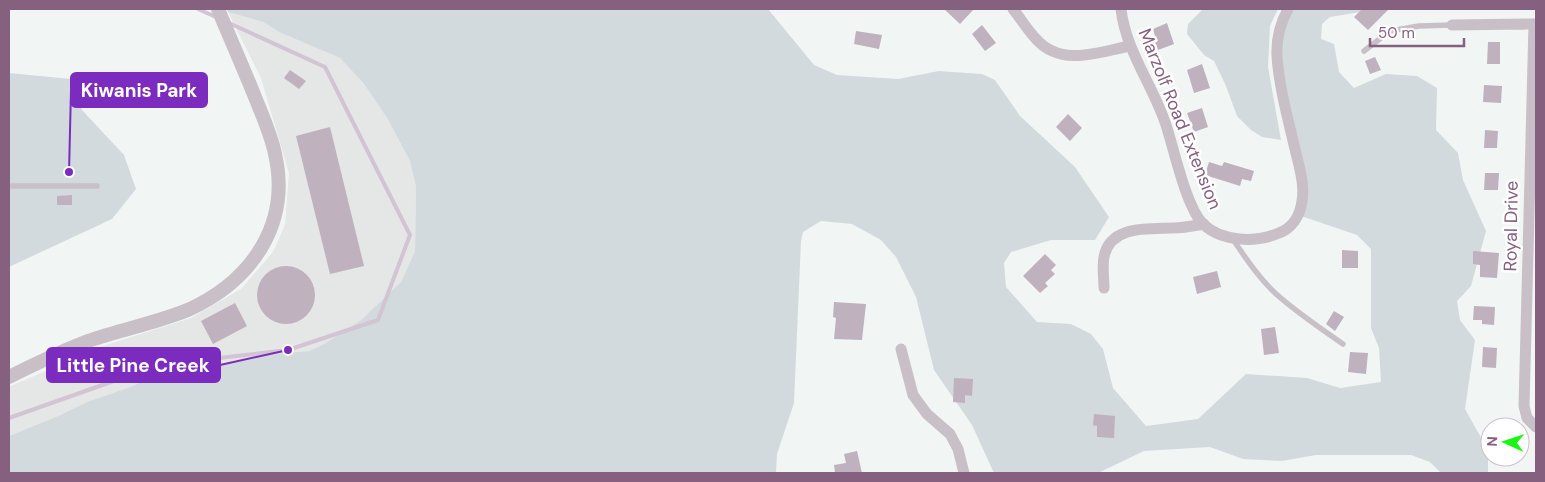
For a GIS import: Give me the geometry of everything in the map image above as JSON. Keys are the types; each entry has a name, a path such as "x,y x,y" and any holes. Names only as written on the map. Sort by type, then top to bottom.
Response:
{"street":[{"path":"9,376 89,341 166,317 207,300 235,281 260,251 268,236 276,211 278,165 264,119 218,9"},
{"path":"1013,9 1036,40 1052,52 1060,55 1081,56 1130,46"},
{"name":"Marzolf Road Extension","path":"1121,9 1130,46 1166,123 1193,207 1204,224 1232,238 1246,239 1264,238 1278,234 1294,222 1301,208 1303,187 1280,82 1277,56 1277,39 1281,21 1288,9"},
{"path":"1452,25 1535,24"},
{"name":"Royal Drive","path":"1535,24 1524,406 1527,418 1536,427"},
{"path":"1104,288 1104,258 1107,248 1117,237 1130,230 1143,228 1174,228 1204,224"},
{"path":"901,348 912,396 927,414 950,434 958,449 964,473"}],"lane":[{"path":"1364,51 1390,31 1419,26 1452,25"},
{"path":"9,186 97,186"},
{"path":"1232,238 1244,257 1275,292 1296,310 1343,344"}],"shaded area":[{"path":"227,9 768,9 814,65 837,75 898,79 939,71 982,74 995,80 1020,116 1075,167 1109,217 1095,240 1051,240 1011,252 1004,263 1006,287 1037,322 1071,324 1091,334 1103,349 1113,388 1146,426 1198,419 1246,374 1307,378 1340,388 1381,382 1379,348 1371,328 1371,249 1357,235 1298,215 1301,208 1277,56 1288,9 1379,9 1330,17 1322,24 1321,39 1334,44 1339,72 1354,88 1386,74 1417,76 1437,88 1436,130 1458,153 1463,180 1486,231 1471,286 1457,301 1460,320 1475,340 1465,409 1480,436 1480,467 1488,467 1488,473 1441,473 1430,462 1411,455 1316,455 1282,461 1243,459 1210,447 1144,451 1098,473 994,473 972,425 934,370 916,297 896,257 881,240 852,224 821,221 803,232 801,241 794,403 777,454 776,473 9,473 9,436 87,402 133,386 151,376 188,366 222,365 261,355 309,351 324,344 361,320 401,282 415,251 416,187 410,161 387,118 364,84 340,58 281,33 263,22 228,12"},
{"path":"1203,9 1278,9 1270,26 1268,67 1281,140 1262,137 1251,130 1237,116 1214,61 1204,55 1187,34 1188,24"},
{"path":"228,12 263,22 281,33 340,58 364,84 387,118 410,161 416,187 415,251 401,282 361,320 324,344 309,351 261,355 222,365 188,366 151,376 133,386 87,402 9,436 9,387 100,347 191,318 241,289 273,252 285,225 289,173 261,78"},
{"path":"9,73 71,79 82,110 124,155 136,189 112,219 9,267"}],"building":[{"path":"944,9 974,9 960,24"},
{"path":"1362,9 1389,9 1368,30 1354,17"},
{"path":"1167,23 1174,44 1158,50 1153,37 1155,36 1153,29"},
{"path":"982,25 996,43 985,51 972,34"},
{"path":"856,31 882,35 879,49 854,44"},
{"path":"1488,42 1500,42 1500,64 1487,64"},
{"path":"1375,57 1381,70 1370,74 1365,61"},
{"path":"1202,64 1210,88 1194,93 1187,70"},
{"path":"290,70 306,81 299,89 284,78"},
{"path":"1484,85 1502,86 1501,103 1483,102"},
{"path":"1202,108 1208,127 1194,132 1187,113"},
{"path":"1068,114 1082,128 1070,141 1056,127"},
{"path":"330,127 364,266 330,274 296,136"},
{"path":"1485,130 1498,131 1497,148 1484,148"},
{"path":"1209,162 1222,166 1224,162 1254,171 1251,181 1242,179 1240,186 1205,175"},
{"path":"1485,173 1499,173 1498,190 1484,190"},
{"path":"72,195 72,205 57,205 57,196"},
{"path":"1342,250 1358,251 1358,268 1342,268"},
{"path":"1473,251 1499,253 1497,278 1480,277 1480,265 1473,264"},
{"path":"1045,254 1056,265 1051,270 1055,274 1045,283 1048,286 1040,293 1023,276"},
{"path":"280,266 292,266 307,274 315,289 315,301 307,316 292,324 280,324 265,316 257,301 257,289 265,274"},
{"path":"1217,271 1221,287 1197,294 1193,277"},
{"path":"834,302 866,304 862,340 834,339 836,318 833,317"},
{"path":"235,303 247,326 213,344 201,321"},
{"path":"1474,306 1495,307 1494,325 1482,324 1482,320 1473,320"},
{"path":"1334,311 1344,317 1335,331 1326,324"},
{"path":"1275,327 1279,353 1264,355 1261,329"},
{"path":"1483,347 1497,348 1496,368 1482,367"},
{"path":"1350,352 1368,353 1366,374 1348,372"},
{"path":"954,378 973,379 972,396 965,395 965,403 953,402"},
{"path":"1094,414 1115,416 1114,438 1097,437 1097,426 1093,425"},
{"path":"857,451 862,473 835,473 834,465 846,463 844,454"}],"waterway":[{"path":"198,9 216,17"},
{"path":"9,418 159,365 288,350 378,320 410,235 325,67 229,23"}],"place":[{"name":"Kiwanis Park","path":"69,172"},
{"name":"Little Pine Creek","path":"288,350"}]}
